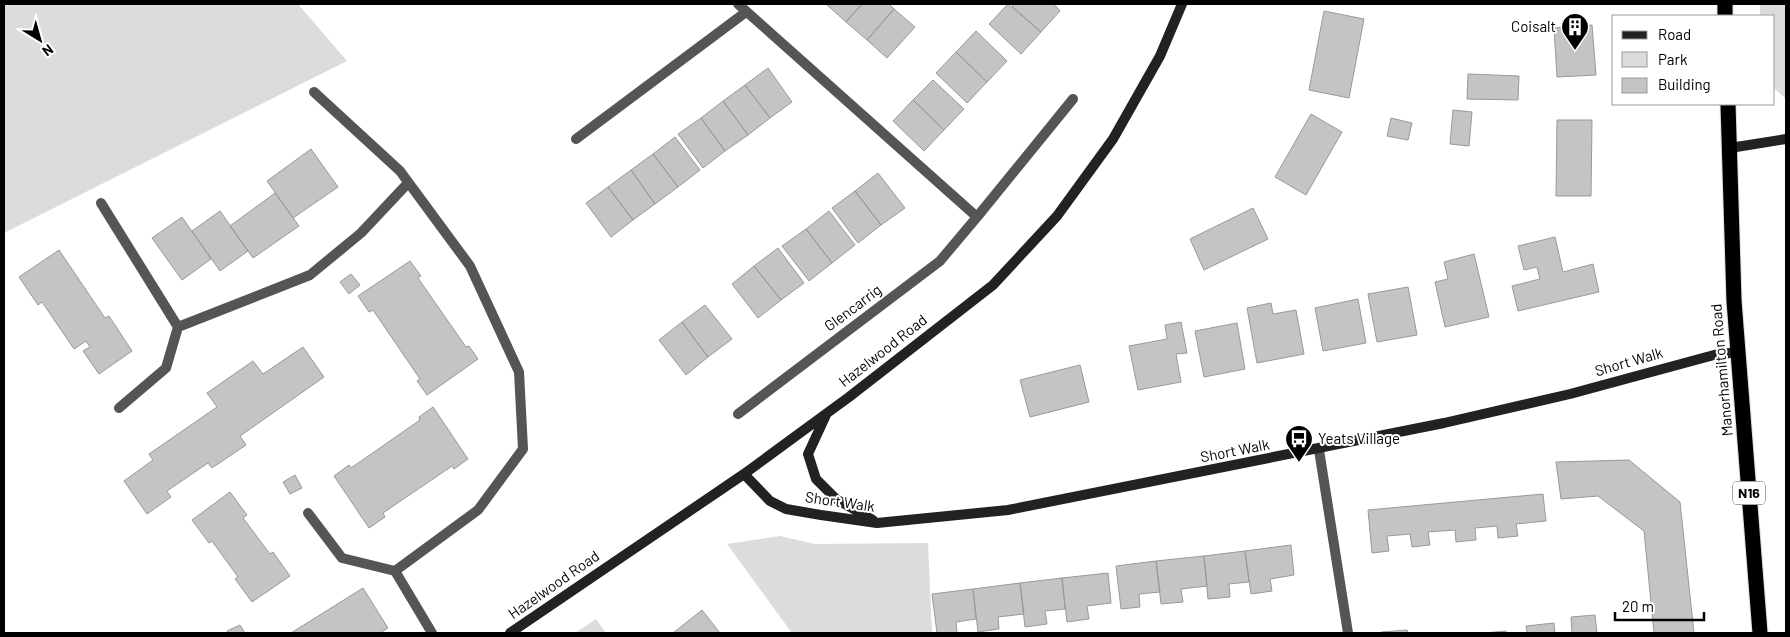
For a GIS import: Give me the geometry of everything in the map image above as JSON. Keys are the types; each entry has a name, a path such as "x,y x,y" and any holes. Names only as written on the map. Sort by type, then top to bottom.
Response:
{"highway":[{"name":"Manorhamilton Road","path":"1728,105 1734,301 1760,633"}],"street":[{"path":"738,4 976,217"},
{"name":"Hazelwood Road","path":"510,633 744,474 826,414 993,285 1057,216 1114,139 1160,56 1182,4"},
{"path":"576,139 746,12"},
{"path":"314,92 400,171 470,266 519,372 523,449 478,510 394,571"},
{"name":"Glencarrig","path":"738,414 940,261 1073,99"},
{"path":"1730,148 1786,139"},
{"path":"178,327 310,275 361,233 408,183"},
{"path":"101,203 178,327 166,368 118,408"},
{"name":"Short Walk","path":"744,474 770,502 786,509 877,523 1008,510 1319,450 1570,394 1724,352 1738,352"},
{"path":"826,414 808,454 816,479 836,499 877,523"},
{"path":"1319,450 1348,633"},
{"path":"308,512 342,558 394,571 432,633"}],"green space":[{"path":"4,4 298,4 347,61 4,233"},
{"path":"1760,4 1786,4 1786,99 1775,89 1775,15 1760,15"},
{"path":"780,536 815,544 928,543 932,633 792,633 727,544"},
{"path":"596,619 606,633 575,633"}],"building":[{"path":"826,4 862,4 846,22"},
{"path":"862,4 889,4 894,9 867,40 846,22"},
{"path":"1008,4 1041,32 1021,54 989,24"},
{"path":"1014,4 1054,4 1060,11 1041,32 1012,6"},
{"path":"894,9 915,27 887,58 867,40"},
{"path":"1324,11 1364,19 1349,98 1309,90"},
{"name":"Coisalt","path":"1592,25 1596,75 1557,77 1554,28"},
{"path":"976,31 1007,61 987,82 956,52"},
{"path":"956,52 987,82 967,103 936,73"},
{"path":"768,68 792,102 770,118 745,85"},
{"path":"1468,74 1519,76 1518,100 1467,99"},
{"path":"933,80 964,109 944,130 913,100"},
{"path":"745,85 770,118 748,135 723,101"},
{"path":"913,100 944,130 924,151 893,121"},
{"path":"723,101 748,135 725,151 701,118"},
{"path":"1453,110 1472,112 1469,146 1450,144"},
{"path":"1311,114 1342,132 1306,195 1275,177"},
{"path":"701,118 725,151 703,168 678,134"},
{"path":"1391,118 1412,123 1408,140 1387,136"},
{"path":"1557,120 1592,120 1591,196 1556,196"},
{"path":"675,137 700,170 678,187 653,154"},
{"path":"311,149 338,187 293,218 267,181"},
{"path":"653,154 678,187 655,204 631,170"},
{"path":"631,170 655,204 633,220 608,187"},
{"path":"878,173 905,208 881,225 855,191"},
{"path":"608,187 633,220 611,237 586,203"},
{"path":"855,191 881,225 858,243 832,208"},
{"path":"275,193 299,226 253,258 230,226"},
{"path":"1253,208 1268,239 1204,270 1190,239"},
{"path":"220,211 248,251 220,271 192,231"},
{"path":"829,211 855,245 832,263 806,229"},
{"path":"182,217 211,259 182,280 152,238"},
{"path":"806,229 832,263 809,281 782,246"},
{"path":"1555,237 1563,272 1593,264 1599,292 1518,311 1512,286 1540,279 1537,267 1524,270 1518,246"},
{"path":"778,248 804,283 781,300 754,266"},
{"path":"59,250 105,318 109,316 132,351 99,374 83,351 90,347 86,341 74,349 42,302 38,305 19,277"},
{"path":"1474,254 1489,317 1445,327 1435,282 1448,279 1444,262"},
{"path":"410,261 421,276 418,278 466,347 469,346 478,359 427,395 417,381 420,379 373,310 369,312 358,296"},
{"path":"754,266 781,300 758,318 732,284"},
{"path":"351,274 360,285 349,294 340,282"},
{"path":"1408,287 1417,335 1377,342 1368,294"},
{"path":"1358,299 1366,343 1323,351 1315,308"},
{"path":"1271,303 1273,314 1296,310 1304,354 1257,363 1247,308"},
{"path":"705,305 732,339 708,357 682,322"},
{"path":"682,322 708,357 686,375 659,340"},
{"path":"1181,322 1187,353 1176,354 1181,382 1138,390 1129,346 1167,339 1165,325"},
{"path":"1237,323 1245,369 1204,377 1195,331"},
{"path":"303,347 324,377 240,436 246,445 212,468 208,463 167,491 171,497 147,514 124,481 153,460 149,454 217,407 207,393 253,361 263,374"},
{"path":"1080,365 1089,402 1030,417 1020,380"},
{"path":"433,407 468,459 454,469 452,466 383,513 385,517 369,528 334,476 349,465 351,468 420,420 419,417"},
{"path":"1629,460 1680,502 1694,633 1654,633 1644,531 1598,496 1561,499 1556,462"},
{"path":"295,475 302,488 290,494 283,482"},
{"path":"230,492 247,515 243,518 270,554 273,552 290,576 252,602 235,579 238,577 212,541 209,543 192,520"},
{"path":"1543,494 1546,521 1516,524 1518,536 1498,538 1497,526 1475,528 1476,540 1456,542 1455,530 1428,532 1430,545 1412,547 1410,534 1387,536 1389,551 1372,553 1368,510"},
{"path":"1291,545 1294,575 1270,579 1272,591 1251,594 1245,551"},
{"path":"1245,551 1249,582 1229,584 1230,597 1208,599 1204,556"},
{"path":"1204,556 1207,586 1181,589 1183,602 1161,604 1156,561"},
{"path":"1156,561 1160,592 1139,594 1140,607 1121,609 1116,566"},
{"path":"1108,573 1111,603 1087,606 1089,619 1067,622 1062,578"},
{"path":"1062,578 1065,609 1045,611 1047,624 1025,627 1020,583"},
{"path":"1020,583 1024,614 998,617 999,629 978,632 973,589"},
{"path":"363,588 388,628 380,633 291,633"},
{"path":"973,589 976,619 956,622 957,633 937,633 932,594"},
{"path":"702,610 720,633 673,633"},
{"path":"1595,615 1597,633 1572,633 1571,617"},
{"path":"1554,623 1555,633 1527,633 1526,626"},
{"path":"240,625 245,633 228,633 227,631"},
{"path":"1407,630 1408,633 1381,632"},
{"path":"1506,631 1506,633 1483,633"}],"place":[{"name":"Coisalt","path":"1575,51"},
{"name":"Yeats Village","path":"1299,463"}]}
